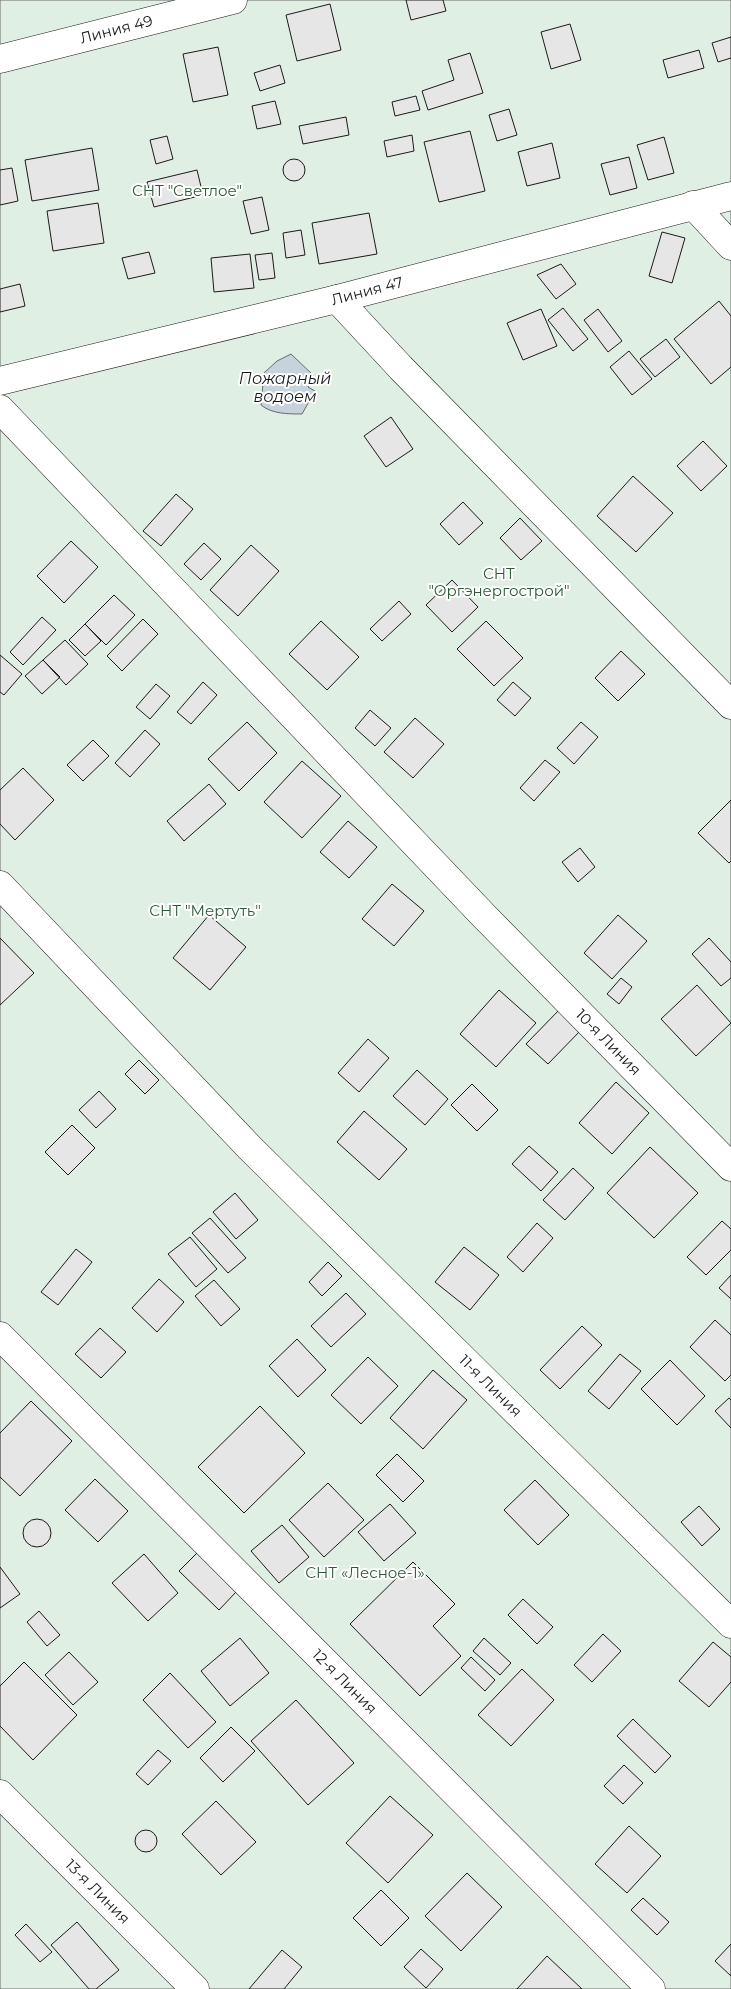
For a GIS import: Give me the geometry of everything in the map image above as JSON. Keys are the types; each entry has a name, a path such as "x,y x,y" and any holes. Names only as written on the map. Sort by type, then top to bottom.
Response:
{"street":[{"name":"Линия 49","path":"0,58 233,0"},
{"name":"Линия 47","path":"0,381 336,299 731,196"},
{"path":"692,205 731,246"},
{"path":"336,299 408,376 725,699"},
{"name":"10-я Линия","path":"0,409 485,917 731,1167"},
{"name":"11-я Линия","path":"0,885 250,1148 731,1624"},
{"name":"12-я Линия","path":"0,1336 651,1989"},
{"name":"13-я Линия","path":"0,1794 195,1989"}],"green space":[{"path":"0,0 731,0 731,1989 0,1989"}],"water":[{"name":"Пожарный водоем","path":"291,354 313,375 308,387 315,391 302,414 275,412 261,405 264,373 277,361"}],"building":[{"path":"406,0 443,0 446,11 411,20"},
{"path":"330,4 341,50 297,61 286,15"},
{"path":"570,24 581,60 551,69 541,32"},
{"path":"731,37 731,58 718,62 712,43"},
{"path":"218,47 228,95 193,102 183,54"},
{"path":"699,50 704,68 668,78 663,60"},
{"path":"470,53 483,93 428,110 422,91 454,80 448,60"},
{"path":"280,65 285,83 260,91 254,73"},
{"path":"416,96 420,110 395,116 392,102"},
{"path":"275,101 281,124 257,129 252,106"},
{"path":"509,109 517,135 497,141 489,115"},
{"path":"346,117 349,135 303,144 299,126"},
{"path":"470,131 485,191 439,202 424,142"},
{"path":"412,135 414,151 387,157 384,141"},
{"path":"167,136 173,159 156,164 150,140"},
{"path":"664,137 674,173 648,180 637,145"},
{"path":"552,143 560,178 527,186 518,152"},
{"path":"92,148 99,190 32,201 25,160"},
{"path":"629,157 637,188 610,195 601,164"},
{"path":"294,159 304,166 305,170 298,180 294,181 284,174 283,170 290,160"},
{"path":"12,168 18,201 0,205 0,170"},
{"path":"197,170 203,195 154,207 147,182"},
{"path":"262,197 269,230 251,234 243,201"},
{"path":"98,203 104,243 53,251 47,211"},
{"path":"369,213 377,254 319,264 312,223"},
{"path":"301,230 305,255 286,258 283,233"},
{"path":"662,232 685,238 672,283 649,276"},
{"path":"149,252 155,273 128,279 122,258"},
{"path":"272,253 275,278 259,280 255,255"},
{"path":"250,254 254,288 214,292 211,258"},
{"path":"561,264 576,284 556,299 537,275"},
{"path":"20,284 25,306 0,312 0,289"},
{"path":"719,301 731,316 731,367 711,384 674,339"},
{"path":"563,308 588,339 573,351 548,320"},
{"path":"541,309 557,346 523,360 507,323"},
{"path":"598,309 622,341 608,352 584,320"},
{"path":"666,339 680,357 655,377 640,359"},
{"path":"629,351 652,379 632,395 610,367"},
{"path":"391,417 413,449 386,467 364,436"},
{"path":"703,441 727,466 701,491 677,466"},
{"path":"633,476 673,513 636,552 597,516"},
{"path":"176,494 193,509 161,546 143,531"},
{"path":"463,502 483,523 459,545 440,524"},
{"path":"520,518 542,541 521,560 500,538"},
{"path":"71,541 98,567 64,603 37,576"},
{"path":"204,543 221,559 201,580 184,564"},
{"path":"251,545 279,571 238,616 210,590"},
{"path":"452,580 478,607 452,632 426,605"},
{"path":"114,595 135,615 106,645 85,624"},
{"path":"399,601 411,614 382,641 370,629"},
{"path":"42,617 56,630 23,665 10,652"},
{"path":"143,619 158,634 122,671 107,656"},
{"path":"321,621 359,657 327,690 289,654"},
{"path":"486,621 523,658 494,686 457,649"},
{"path":"85,624 101,641 85,656 69,640"},
{"path":"65,640 88,664 66,685 43,660"},
{"path":"621,651 645,674 618,701 595,678"},
{"path":"0,655 22,674 4,695 0,692"},
{"path":"43,660 60,677 42,694 25,676"},
{"path":"203,682 217,695 191,724 177,712"},
{"path":"513,682 531,698 515,716 497,700"},
{"path":"156,684 170,696 150,719 136,707"},
{"path":"370,710 391,728 375,746 355,728"},
{"path":"415,718 444,744 413,778 384,752"},
{"path":"247,722 277,753 239,791 208,759"},
{"path":"581,722 598,737 574,764 557,748"},
{"path":"145,730 160,744 130,777 115,763"},
{"path":"93,740 109,756 83,781 67,765"},
{"path":"545,760 560,772 534,801 520,788"},
{"path":"302,761 341,796 302,838 264,802"},
{"path":"23,768 54,800 15,840 0,824 0,790"},
{"path":"209,784 226,804 184,841 167,821"},
{"path":"731,800 731,861 729,863 698,833"},
{"path":"348,821 377,847 349,878 320,852"},
{"path":"580,848 595,867 578,882 562,862"},
{"path":"392,884 424,911 394,946 362,919"},
{"path":"209,915 246,947 210,990 173,958"},
{"path":"618,915 647,941 612,979 584,953"},
{"path":"0,938 34,973 0,1005"},
{"path":"709,938 731,962 731,978 721,986 692,954"},
{"path":"621,978 632,987 619,1004 607,994"},
{"path":"697,985 731,1023 696,1056 661,1019"},
{"path":"499,990 536,1023 496,1067 460,1034"},
{"path":"561,1008 582,1029 548,1064 526,1044"},
{"path":"368,1039 389,1058 359,1092 338,1073"},
{"path":"139,1060 159,1080 145,1094 125,1074"},
{"path":"417,1070 448,1099 425,1125 393,1096"},
{"path":"616,1082 649,1113 612,1154 579,1123"},
{"path":"472,1084 498,1110 477,1131 451,1105"},
{"path":"99,1091 116,1109 96,1128 79,1110"},
{"path":"364,1111 407,1149 379,1180 337,1142"},
{"path":"72,1125 95,1148 68,1175 45,1152"},
{"path":"529,1146 558,1172 541,1191 512,1164"},
{"path":"650,1147 698,1193 654,1238 607,1193"},
{"path":"573,1168 594,1188 565,1220 543,1200"},
{"path":"235,1193 258,1220 236,1239 213,1212"},
{"path":"210,1218 246,1258 228,1273 192,1233"},
{"path":"722,1221 731,1229 731,1250 706,1275 687,1257"},
{"path":"537,1223 553,1238 523,1272 507,1257"},
{"path":"190,1237 217,1269 196,1287 168,1254"},
{"path":"464,1247 499,1275 470,1310 435,1282"},
{"path":"76,1249 92,1262 58,1305 41,1292"},
{"path":"328,1262 342,1276 322,1296 309,1282"},
{"path":"731,1275 731,1299 719,1288"},
{"path":"159,1279 184,1302 157,1332 132,1308"},
{"path":"214,1280 240,1309 221,1326 195,1296"},
{"path":"346,1293 366,1314 331,1347 311,1326"},
{"path":"715,1320 731,1335 731,1375 725,1381 690,1347"},
{"path":"582,1326 602,1345 560,1389 540,1370"},
{"path":"100,1328 126,1352 101,1378 75,1354"},
{"path":"297,1339 326,1370 298,1397 269,1366"},
{"path":"620,1354 641,1371 609,1409 588,1391"},
{"path":"368,1357 398,1386 361,1424 331,1395"},
{"path":"670,1360 705,1396 677,1425 641,1389"},
{"path":"433,1370 467,1400 423,1449 390,1418"},
{"path":"729,1398 731,1400 731,1428 715,1411"},
{"path":"31,1401 72,1441 20,1496 0,1477 0,1433"},
{"path":"260,1406 305,1453 244,1513 198,1467"},
{"path":"397,1454 424,1481 403,1502 376,1475"},
{"path":"95,1479 128,1511 98,1542 65,1510"},
{"path":"535,1480 569,1515 538,1545 504,1510"},
{"path":"328,1483 364,1520 324,1557 289,1520"},
{"path":"390,1504 416,1533 384,1561 358,1532"},
{"path":"699,1506 720,1529 702,1546 681,1522"},
{"path":"37,1519 47,1523 51,1533 47,1543 37,1547 27,1543 23,1533 27,1523"},
{"path":"282,1525 309,1557 279,1583 251,1551"},
{"path":"197,1553 236,1592 219,1610 179,1571"},
{"path":"144,1554 178,1593 148,1621 112,1583"},
{"path":"413,1562 455,1604 433,1626 461,1656 420,1696 350,1624"},
{"path":"0,1567 20,1594 0,1608"},
{"path":"523,1599 553,1627 537,1644 508,1615"},
{"path":"39,1611 60,1635 47,1646 27,1622"},
{"path":"603,1634 621,1651 592,1682 574,1665"},
{"path":"240,1638 269,1673 230,1706 201,1671"},
{"path":"484,1638 511,1663 500,1675 473,1651"},
{"path":"713,1642 731,1657 731,1682 709,1707 679,1681"},
{"path":"69,1652 98,1682 73,1705 45,1675"},
{"path":"471,1657 495,1680 485,1691 461,1668"},
{"path":"24,1662 77,1715 33,1760 0,1726 0,1686"},
{"path":"522,1669 554,1700 511,1746 478,1715"},
{"path":"170,1673 216,1722 188,1748 143,1700"},
{"path":"296,1700 354,1763 308,1805 251,1741"},
{"path":"633,1719 671,1756 655,1773 617,1736"},
{"path":"231,1727 255,1751 223,1782 200,1758"},
{"path":"158,1750 171,1761 148,1785 136,1774"},
{"path":"624,1765 643,1783 623,1804 604,1786"},
{"path":"390,1796 433,1835 388,1883 346,1843"},
{"path":"216,1801 256,1842 221,1875 182,1834"},
{"path":"629,1826 661,1856 627,1893 595,1864"},
{"path":"142,1830 150,1830 157,1837 157,1845 150,1852 142,1852 135,1845 135,1837"},
{"path":"467,1873 502,1907 461,1951 425,1916"},
{"path":"381,1890 409,1918 381,1946 353,1918"},
{"path":"643,1898 669,1922 657,1935 631,1910"},
{"path":"77,1922 119,1970 96,1989 89,1989 51,1945"},
{"path":"26,1924 52,1952 40,1962 15,1935"},
{"path":"731,1944 731,1976 715,1961"},
{"path":"421,1949 443,1969 426,1988 404,1967"},
{"path":"282,1950 302,1967 284,1989 249,1989"},
{"path":"547,1956 582,1989 517,1989"}],"park label":[{"name":"СНТ \"Светлое\"","path":"187,191"},
{"name":"СНТ \"Оргэнергострой\"","path":"499,582"},
{"name":"СНТ \"Мертуть\"","path":"205,911"},
{"name":"СНТ «Лесное-1»","path":"365,1573"}]}
